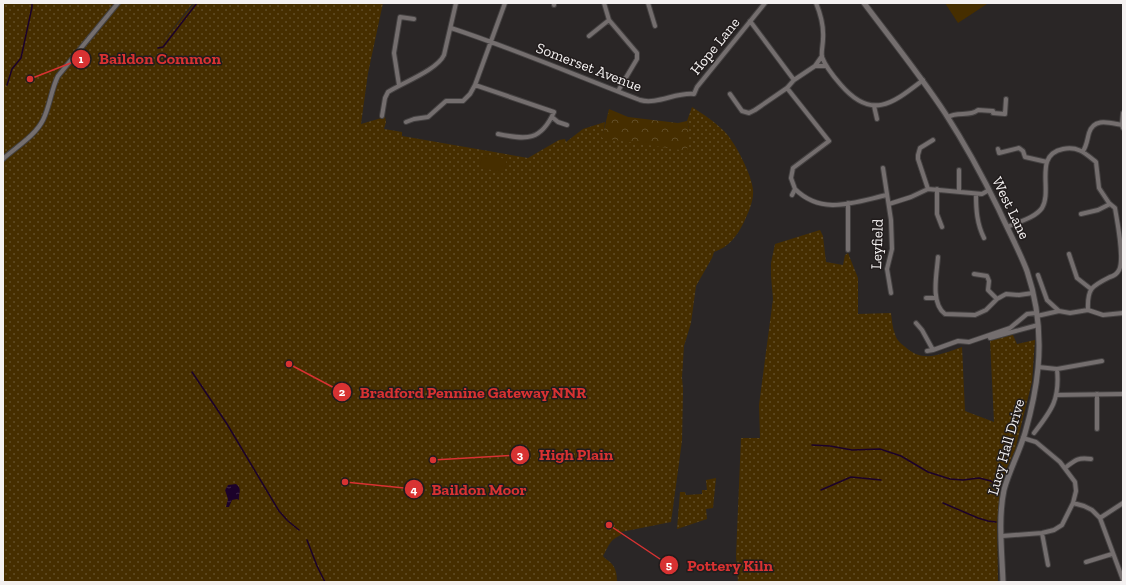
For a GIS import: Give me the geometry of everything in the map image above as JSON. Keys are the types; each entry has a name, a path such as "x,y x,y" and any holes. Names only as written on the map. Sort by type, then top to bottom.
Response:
{"street":[{"path":"3,159 40,126 45,117 58,76 118,3"},
{"path":"382,116 385,98 388,92 433,68 440,62 444,55 456,3"},
{"path":"406,122 428,117 446,101 465,100 470,94 475,86 492,42 505,3"},
{"path":"604,3 610,20 636,50 638,56 618,91"},
{"path":"648,3 655,26"},
{"name":"Hope Lane","path":"680,95 694,94 697,87 765,3"},
{"path":"816,3 823,24 822,56 826,66 849,94 861,102 874,106 882,105 894,101 923,80"},
{"name":"West Lane","path":"864,3 923,80 948,117 979,170 1007,227 1026,269 1033,292 1039,335 1038,367"},
{"path":"399,85 394,53 400,17 414,19"},
{"path":"589,36 610,20"},
{"path":"750,21 794,80"},
{"name":"Somerset Avenue","path":"451,28 647,101 680,95"},
{"path":"730,94 742,111 749,113 787,88 794,80 816,66 822,56"},
{"path":"816,66 826,66"},
{"path":"475,86 554,112 544,130 533,136 518,138 498,134"},
{"path":"787,88 829,141 793,168 792,178 795,189 809,200 823,205 848,203 887,195"},
{"path":"948,117 952,114 974,113 978,110 993,111 993,113 1005,114 1006,99"},
{"path":"874,106 877,118"},
{"path":"1083,151 1087,144 1089,132 1092,126 1100,122 1123,127 1123,113"},
{"path":"552,117 558,122 567,125"},
{"path":"928,189 918,155 920,148 933,140"},
{"path":"998,149 999,153 1020,148 1025,157 1046,162"},
{"path":"1007,227 1037,214 1041,208 1045,201 1046,194 1046,162 1052,155 1059,150 1075,148 1083,151 1096,162 1099,188 1110,204 1115,208 1122,259 1119,272 1114,276 1099,282 1091,289 1088,310"},
{"name":"Leyfield","path":"883,168 891,220 892,249 887,269 890,294"},
{"path":"959,191 960,170"},
{"path":"792,195 795,189"},
{"path":"889,204 911,197 928,189 959,191 976,194 982,194 989,190"},
{"path":"937,190 937,214 942,227"},
{"path":"976,194 976,217 980,231 984,238"},
{"path":"848,203 848,250"},
{"path":"1082,214 1098,210 1110,204"},
{"path":"1069,254 1077,278 1091,289"},
{"path":"938,257 936,298 940,309 945,314 975,315 986,310 1006,294 1019,295 1033,292"},
{"path":"974,274 987,276 989,281 988,290 997,300"},
{"path":"1038,275 1047,300 1059,311"},
{"path":"926,298 936,298"},
{"path":"927,351 958,341 969,342 1010,328 1027,314 1059,311 1070,313 1088,310 1103,315 1123,313"},
{"path":"916,323 922,330 933,350"},
{"path":"990,338 1038,324"},
{"path":"1038,367 1057,369 1102,361"},
{"name":"Lucy Hall Drive","path":"1002,582 1001,514 1004,491 1023,438 1035,390 1038,367"},
{"path":"1034,433 1049,414 1056,395 1058,380 1057,369"},
{"path":"1097,394 1097,429"},
{"path":"1056,395 1123,394"},
{"path":"1002,536 1042,533 1054,530 1062,524 1073,503 1076,491 1075,482 1060,462 1036,442 1023,438"},
{"path":"1065,468 1076,459 1082,457 1091,459"},
{"path":"1073,503 1092,510 1100,518 1112,554 1123,580"},
{"path":"1100,518 1123,503"},
{"path":"1042,533 1048,565"},
{"path":"1086,562 1112,554"}],"green space":[{"path":"3,3 118,3 75,56 77,58 121,3 193,3 158,47 195,3 383,3 368,73 361,124 385,117 386,122 384,129 402,132 402,136 528,158 559,140 565,139 566,142 583,129 605,122 603,138 689,129 687,121 692,107 713,121 724,131 738,151 750,176 753,194 749,211 738,232 728,244 714,252 696,286 691,323 684,346 682,377 682,441 671,522 621,532 621,535 612,541 603,556 614,567 617,582 3,582"},
{"path":"945,3 986,3 987,4 958,23"},
{"path":"609,109 628,117 678,123 687,121 689,129 687,151 602,138"},
{"path":"482,155 507,159 504,172 480,168"},
{"path":"820,230 823,236 826,262 843,265 845,255 848,253 858,278 858,314 891,313 893,329 897,339 901,344 918,355 939,355 962,347 965,411 994,422 990,340 1012,333 1017,344 1035,340 1032,382 1015,450 1006,470 1001,487 995,487 991,483 989,485 993,489 1000,492 997,525 998,582 738,582 736,556 741,438 760,438 759,405 773,299 771,263 775,244"},
{"path":"716,478 713,508 706,509 707,519 677,529 680,492 685,492 686,495 702,494 702,490 707,490 706,480"}],"water":[{"path":"236,484 240,490 239,500 232,500 229,507 226,507 228,499 225,490 228,485"}],"waterway":[{"path":"7,85 12,69 21,58 32,3"},
{"path":"158,48 163,47 197,3"},
{"path":"192,372 227,424 279,511 287,520"},
{"path":"812,445 830,446 852,450 880,449 901,456 928,472 950,479 963,480 979,478 991,481 998,487"},
{"path":"821,490 851,477 881,480"},
{"path":"943,503 978,518 996,522"},
{"path":"288,521 299,530"},
{"path":"307,540 325,582"}],"place":[{"name":"Baildon Common","path":"30,79"},
{"name":"Bradford Pennine Gateway NNR","path":"289,364"},
{"name":"High Plain","path":"433,460"},
{"name":"Baildon Moor","path":"345,482"},
{"name":"Pottery Kiln","path":"609,525"}]}
